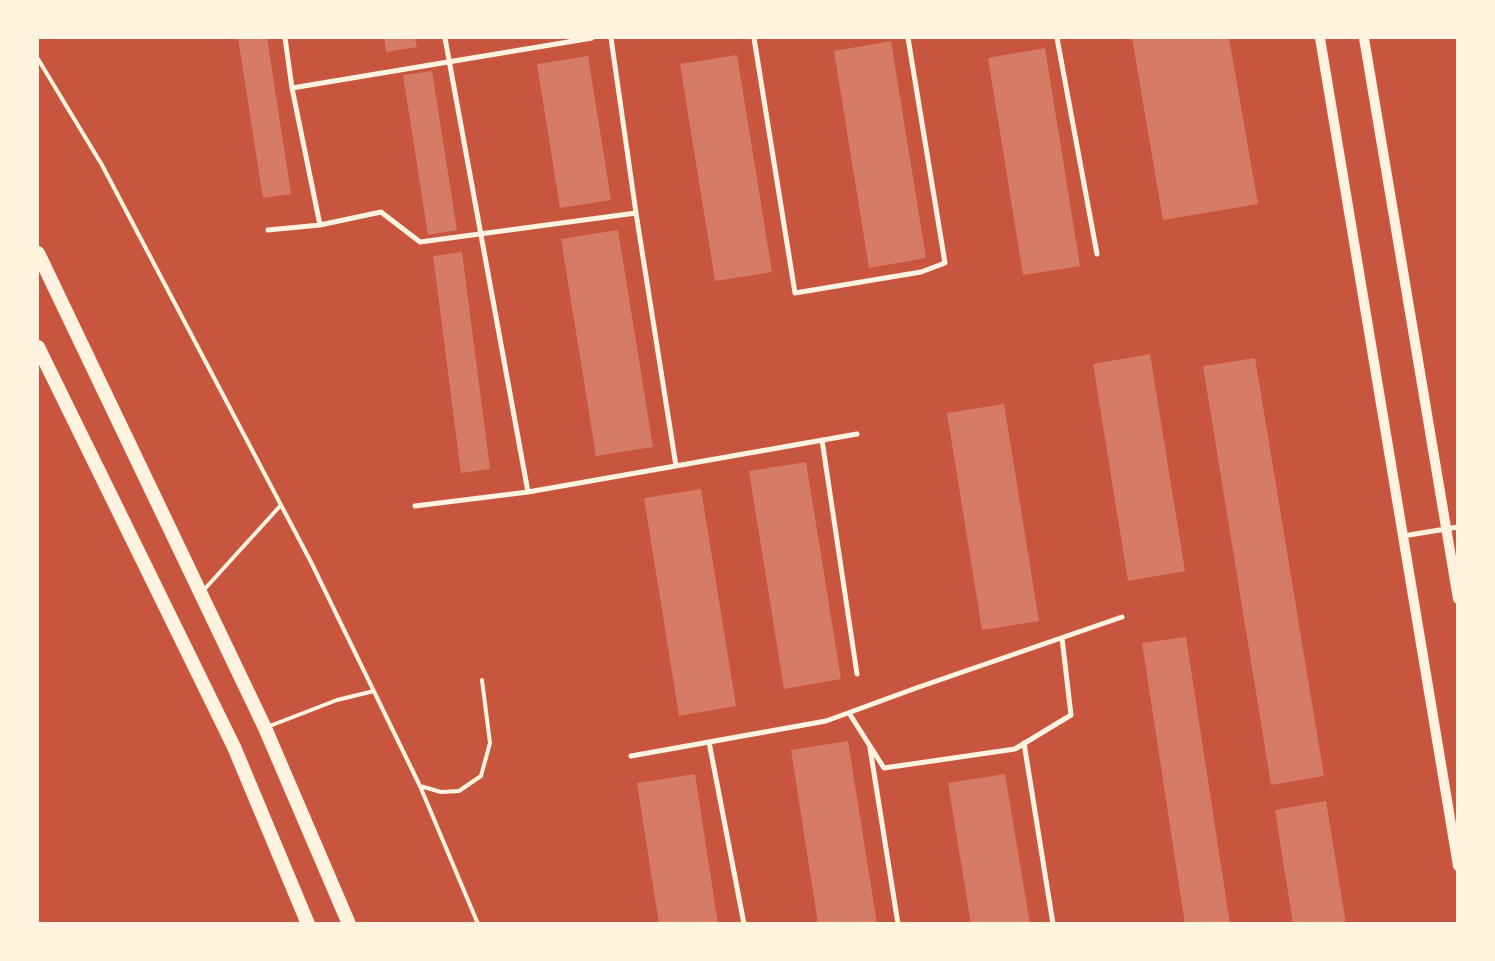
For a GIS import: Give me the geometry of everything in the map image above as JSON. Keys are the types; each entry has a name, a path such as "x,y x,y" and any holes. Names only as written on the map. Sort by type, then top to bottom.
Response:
{"highway":[{"path":"38,253 265,728 349,924"},
{"path":"38,348 234,747 308,924"}],"main road":[{"path":"1320,38 1458,866"},
{"path":"1364,38 1458,599"}],"street":[{"path":"285,38 292,88 320,225"},
{"path":"445,38 528,492"},
{"path":"292,88 592,38"},
{"path":"611,38 676,466"},
{"path":"754,38 796,293 921,272 945,263 908,38"},
{"path":"1057,38 1097,254"},
{"path":"268,230 320,225 381,212 420,242 636,212"},
{"path":"415,506 528,492 857,434"},
{"path":"822,440 857,674"},
{"path":"1403,536 1458,527"},
{"path":"631,756 826,721 1122,617"},
{"path":"849,713 884,768 1015,749 1071,715 1062,638"},
{"path":"709,742 744,924"},
{"path":"1024,743 1053,924"},
{"path":"869,745 898,924"}],"lane":[{"path":"38,59 102,165 312,562 420,786 478,924"},
{"path":"201,594 281,505"},
{"path":"420,786 441,792 459,791 480,776 490,743 482,680"},
{"path":"265,728 337,700 374,691"}],"building":[{"path":"238,38 267,38 291,194 263,198"},
{"path":"384,38 415,38 417,47 386,52"},
{"path":"1132,38 1229,38 1258,204 1163,220"},
{"path":"891,41 926,258 869,268 834,51"},
{"path":"1045,48 1080,266 1023,275 988,58"},
{"path":"737,55 772,272 715,281 680,64"},
{"path":"588,56 611,200 560,208 537,64"},
{"path":"432,71 457,230 428,235 403,75"},
{"path":"618,230 653,447 596,456 561,239"},
{"path":"462,252 490,469 461,473 433,256"},
{"path":"1150,354 1185,571 1128,581 1093,364"},
{"path":"1255,358 1324,776 1271,785 1203,366"},
{"path":"1004,404 1039,621 982,630 947,413"},
{"path":"806,462 841,679 784,689 749,471"},
{"path":"701,489 736,706 679,716 644,498"},
{"path":"1186,637 1230,924 1185,924 1142,643"},
{"path":"848,741 877,924 818,924 791,750"},
{"path":"695,774 718,924 659,924 637,783"},
{"path":"1005,774 1030,924 971,924 948,783"},
{"path":"1326,801 1346,924 1293,924 1275,810"}]}
